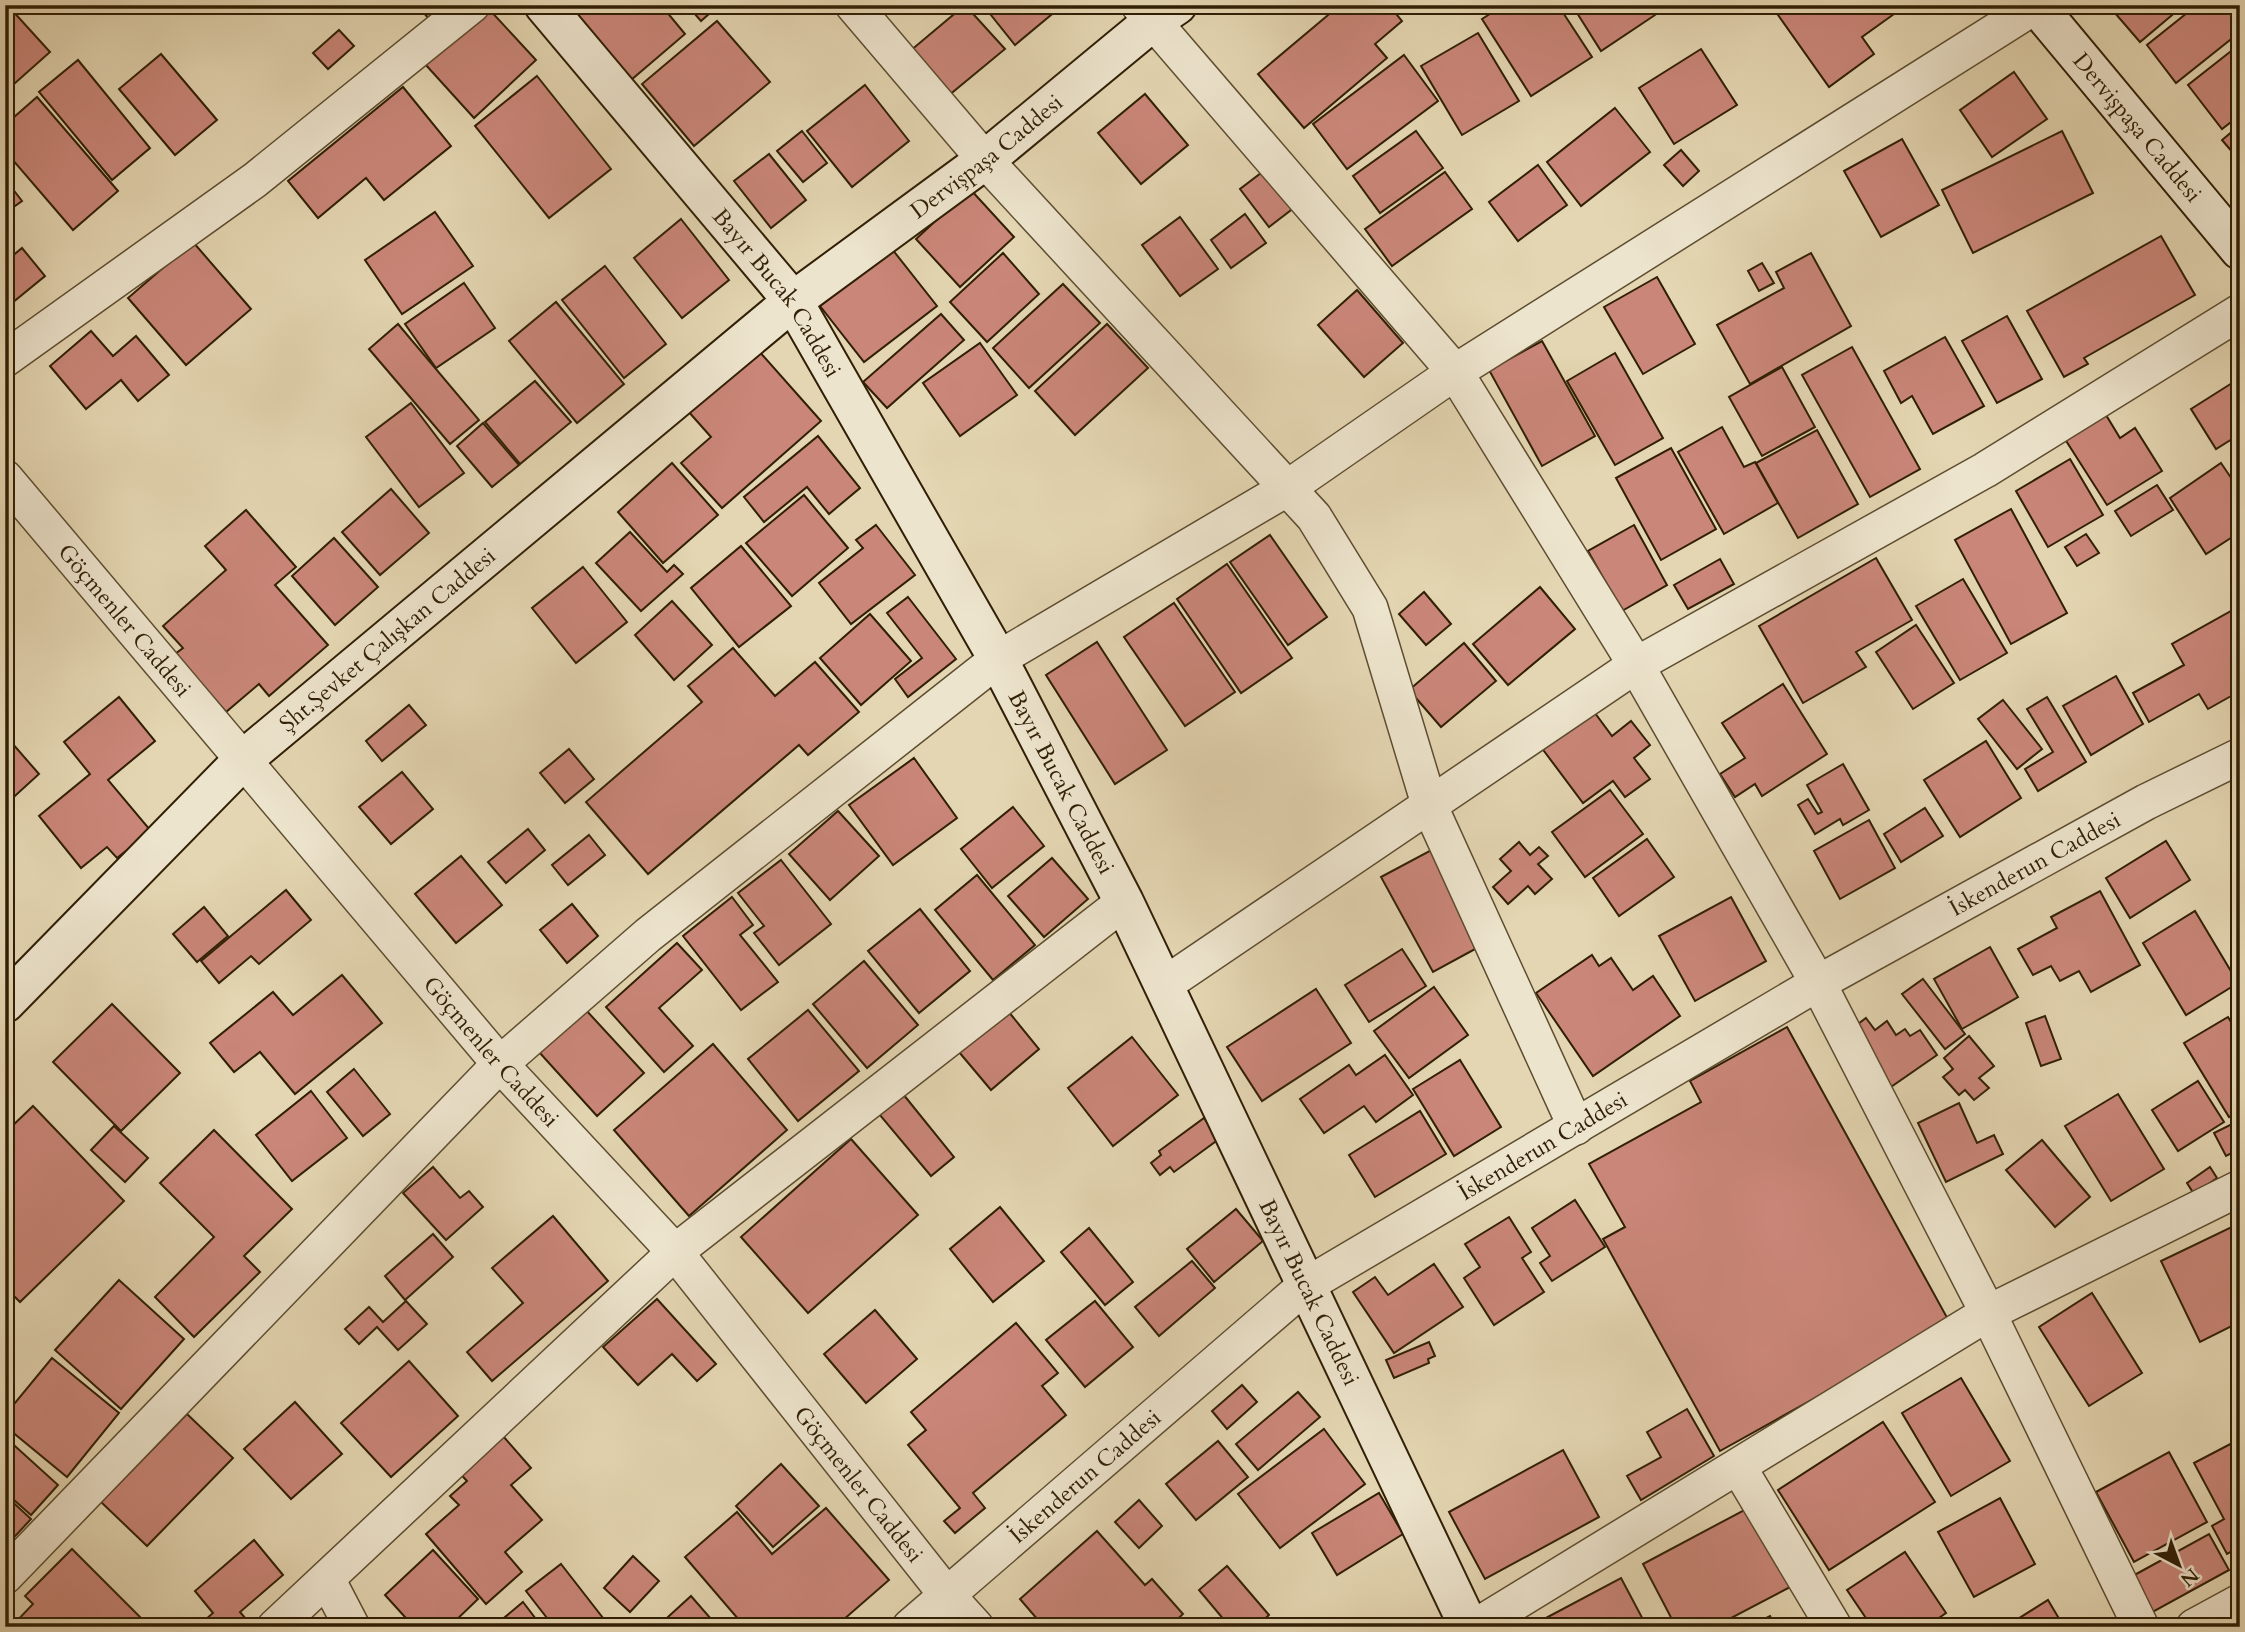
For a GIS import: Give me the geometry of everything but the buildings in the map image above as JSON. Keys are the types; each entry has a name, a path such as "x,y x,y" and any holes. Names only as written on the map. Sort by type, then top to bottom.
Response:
{"street":[{"path":"5,359 255,180 472,5"},
{"name":"Bayır Bucak Caddesi","path":"544,5 793,301 998,659 1124,902 1469,1627"},
{"path":"853,5 985,160 1314,517 1370,608 1430,807 1576,1127"},
{"path":"5,1576 500,1064 648,935 998,659 1286,489 1455,372 2036,5"},
{"name":"Dervişpaşa Caddesi","path":"2036,5 2240,250"},
{"path":"1156,11 1455,372 1636,665 1818,983 1988,1313 2141,1627"},
{"name":"Dervişpaşa Caddesi","path":"793,301 985,160 1156,11"},
{"name":"Şht.Şevket Çalışkan Caddesi","path":"5,1003 245,758 793,301"},
{"path":"1164,985 1636,665 1985,470 2240,312"},
{"name":"Göçmenler Caddesi","path":"5,478 245,758 500,1064 676,1252 946,1594 976,1627"},
{"name":"İskenderun Caddesi","path":"910,1627 1305,1286 1818,983 2146,802 2240,756"},
{"path":"275,1627 676,1252 1124,902"},
{"path":"1475,1627 1739,1468 1988,1313 2240,1188"},
{"path":"1739,1468 1834,1627"},
{"path":"327,1578 352,1627"},
{"path":"2194,1627 2240,1602"}]}
